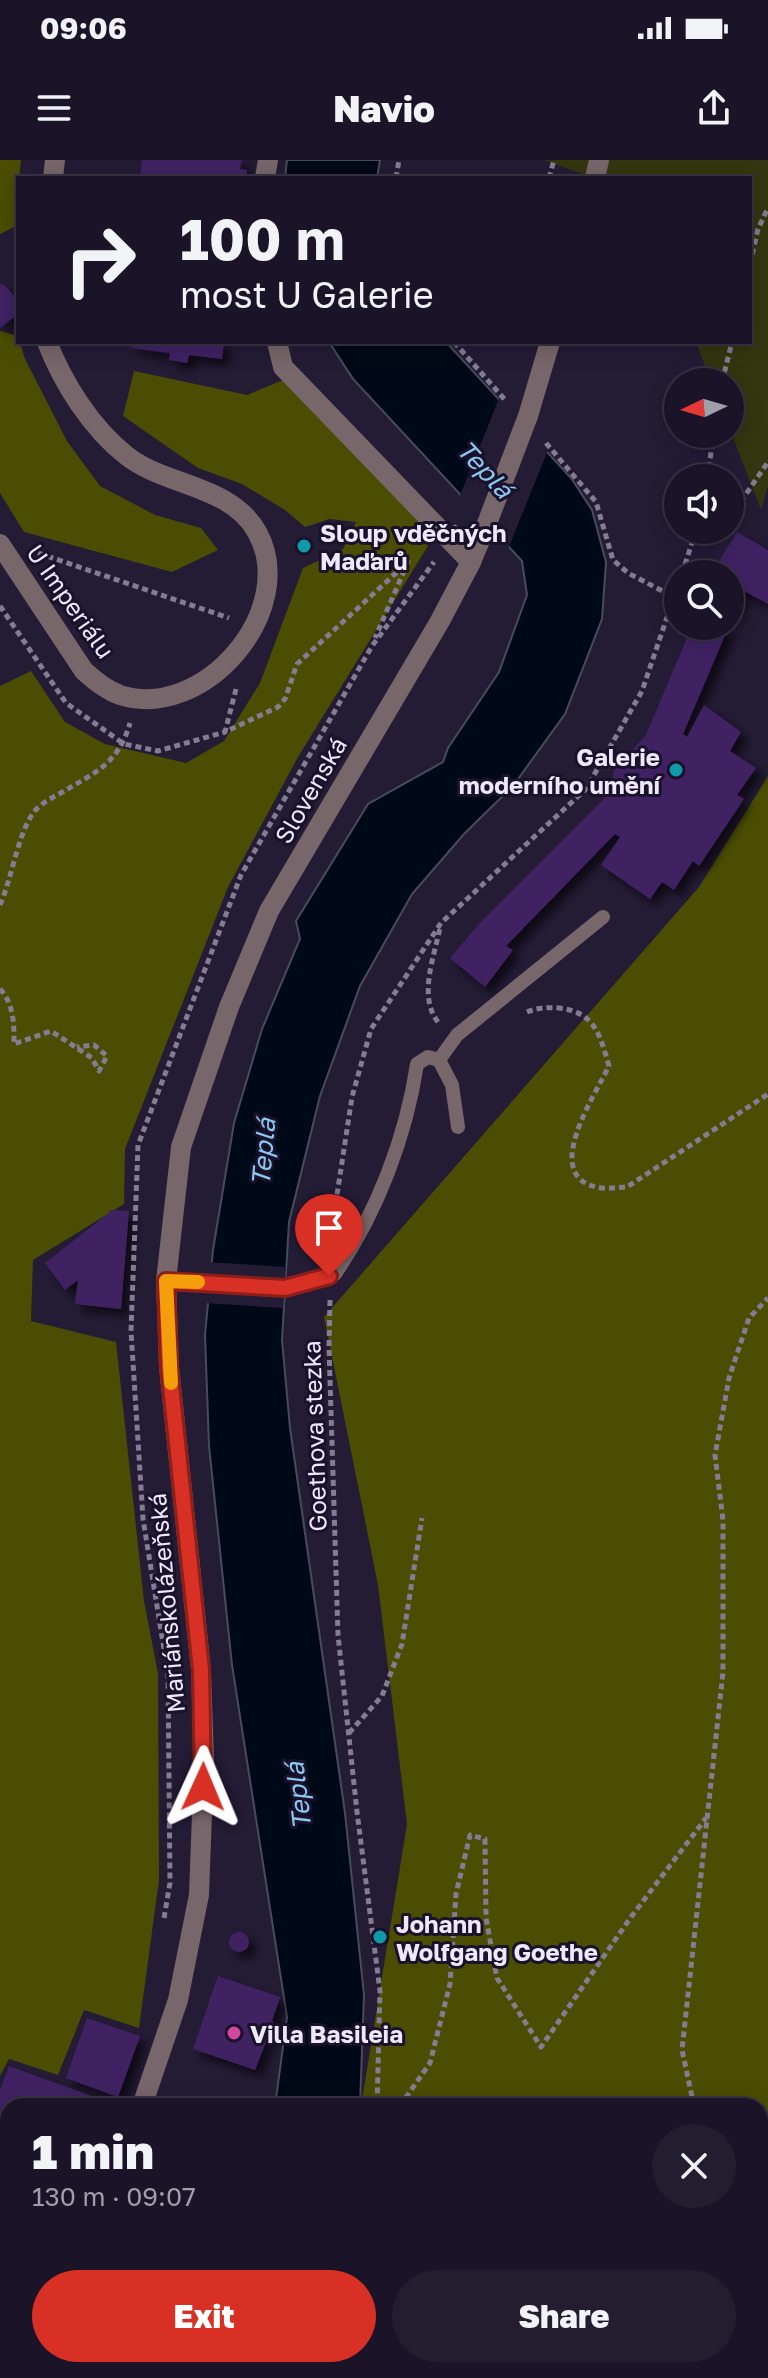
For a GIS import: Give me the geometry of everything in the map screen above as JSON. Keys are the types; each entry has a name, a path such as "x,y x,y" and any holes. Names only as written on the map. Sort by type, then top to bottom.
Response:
{"street":[{"name":"U Imperiálu","path":"0,544 84,671 100,685 137,698 159,698 182,693 208,678 240,650 252,626 258,622 267,591 265,553 256,530 220,497 127,456 98,427 71,392 48,344"},
{"path":"277,344 283,367 471,562"},
{"name":"Slovenská","path":"166,1281 181,1147 229,1007 269,911 440,621 471,562 528,416 549,344"},
{"name":"Mariánskolázeňská","path":"145,2098 178,2000 199,1895 204,1760 201,1670 169,1367 166,1281"}],"lane":[{"path":"439,1060 457,1035 603,917"},
{"path":"166,1281 285,1288 335,1274 354,1247 388,1173 413,1090 417,1064 428,1057 439,1060 452,1085 458,1127"}],"path":[{"path":"752,255 758,229 768,208"},
{"path":"456,344 509,404"},
{"path":"726,368 732,344"},
{"path":"539,436 596,502 613,560 628,573 664,592"},
{"path":"744,497 768,462"},
{"path":"30,550 252,626"},
{"path":"124,744 158,751 225,732 278,707 285,699 297,664 408,562 372,646"},
{"name":"Goethova stezka","path":"377,2098 380,1991 338,1635 328,1252 352,1097 371,1029 441,923 586,789 642,691 664,626"},
{"path":"225,732 237,687"},
{"path":"0,905 12,877 25,829 35,810 104,768 124,744 137,698"},
{"path":"441,923 429,977 430,1012 442,1028 457,1035"},
{"path":"0,989 8,997 14,1044 51,1031 92,1058 99,1071 107,1056 94,1045 77,1047"},
{"path":"522,1015 533,1009 555,1007 579,1011 599,1033 609,1066 572,1143 571,1165 581,1181 602,1188 627,1187 768,1094"},
{"path":"692,2098 682,2050 723,1672 723,1520 715,1455 734,1363 749,1318 768,1298"},
{"path":"349,1733 382,1696 402,1644 422,1518"},
{"path":"406,2098 430,2063 434,2050 450,1984 456,1894 470,1835 485,1839 486,1918 497,1978 541,2047 631,1917 707,1816"}],"green space":[{"path":"544,160 768,160 768,485 761,510 737,448 744,448 744,368 706,368 697,344 752,344 752,176 588,176"}],"shaded area":[{"path":"0,160 21,160 19,176 16,176 14,227 0,234"},
{"path":"0,331 16,335 16,344 20,344 67,441 100,486 155,515 201,528 218,550 172,572 24,532 0,493"},
{"path":"134,371 247,395 283,380 434,536 298,757 228,887 125,1149 124,1204 33,1260 31,1321 116,1342 144,1601 158,1674 159,1880 139,2028 84,2010 58,2075 9,2059 0,2076 0,686 31,671 65,722 105,744 186,763 224,741 260,683 303,568 343,549 356,522 330,519 305,527 285,510 242,484 198,468 123,416"},
{"path":"768,776 768,2098 362,2098 407,1824 378,1585 324,1317 699,887"}],"water":[{"path":"287,160 380,160 377,176 285,176"},
{"name":"Teplá","path":"330,344 448,344 571,478 592,510 606,562 602,619 565,714 513,786 464,834 412,894 360,986 320,1096 289,1222 282,1340 290,1428 345,1813 364,1995 360,2098 276,2098 287,2017 232,1665 209,1446 205,1335 213,1250 234,1123 262,1029 300,939 296,921 368,804 443,762 448,748 499,672 527,595 522,561 353,379"}],"pier":[{"path":"500,396 549,448 508,549 459,498"},
{"path":"208,1262 286,1267 283,1308 204,1303"}],"building":[{"path":"142,160 242,160 240,169 247,170 246,176 140,176"},
{"path":"0,284 16,298 14,317 0,328"},
{"path":"131,344 224,344 222,359 189,355 187,363 169,360 170,353 131,348"},
{"path":"744,536 768,550 768,604 744,591 744,560 720,560 730,544 744,544"},
{"path":"686,640 723,640 683,734 687,737 704,705 741,732 730,751 756,768 737,795 744,799 699,866 693,861 674,890 662,882 650,899 601,865 620,837 615,834 506,946 513,950 485,987 450,958 479,924 603,800 611,786 614,770 646,735"},
{"path":"110,1210 129,1211 121,1309 75,1304 78,1280 65,1290 45,1263"},
{"path":"239,1932 246,1935 249,1942 246,1949 239,1952 232,1949 229,1942 232,1935"},
{"name":"Villa Basileia","path":"218,1976 280,1997 274,2022 255,2070 193,2049"},
{"path":"87,2018 140,2036 118,2097 66,2078"},
{"path":"9,2066 97,2098 0,2098"}],"slow traffic":[{"path":"171,1383 166,1281 198,1282"}],"place":[{"name":"Sloup vděčných Maďarů","path":"304,546"},
{"name":"Galerie moderního umění","path":"676,770"},
{"name":"Johann Wolfgang Goethe","path":"380,1937"},
{"name":"Villa Basileia","path":"234,2033"}],"route":[{"path":"203,1787 201,1670 169,1367 166,1281 285,1288 329,1276"}]}
